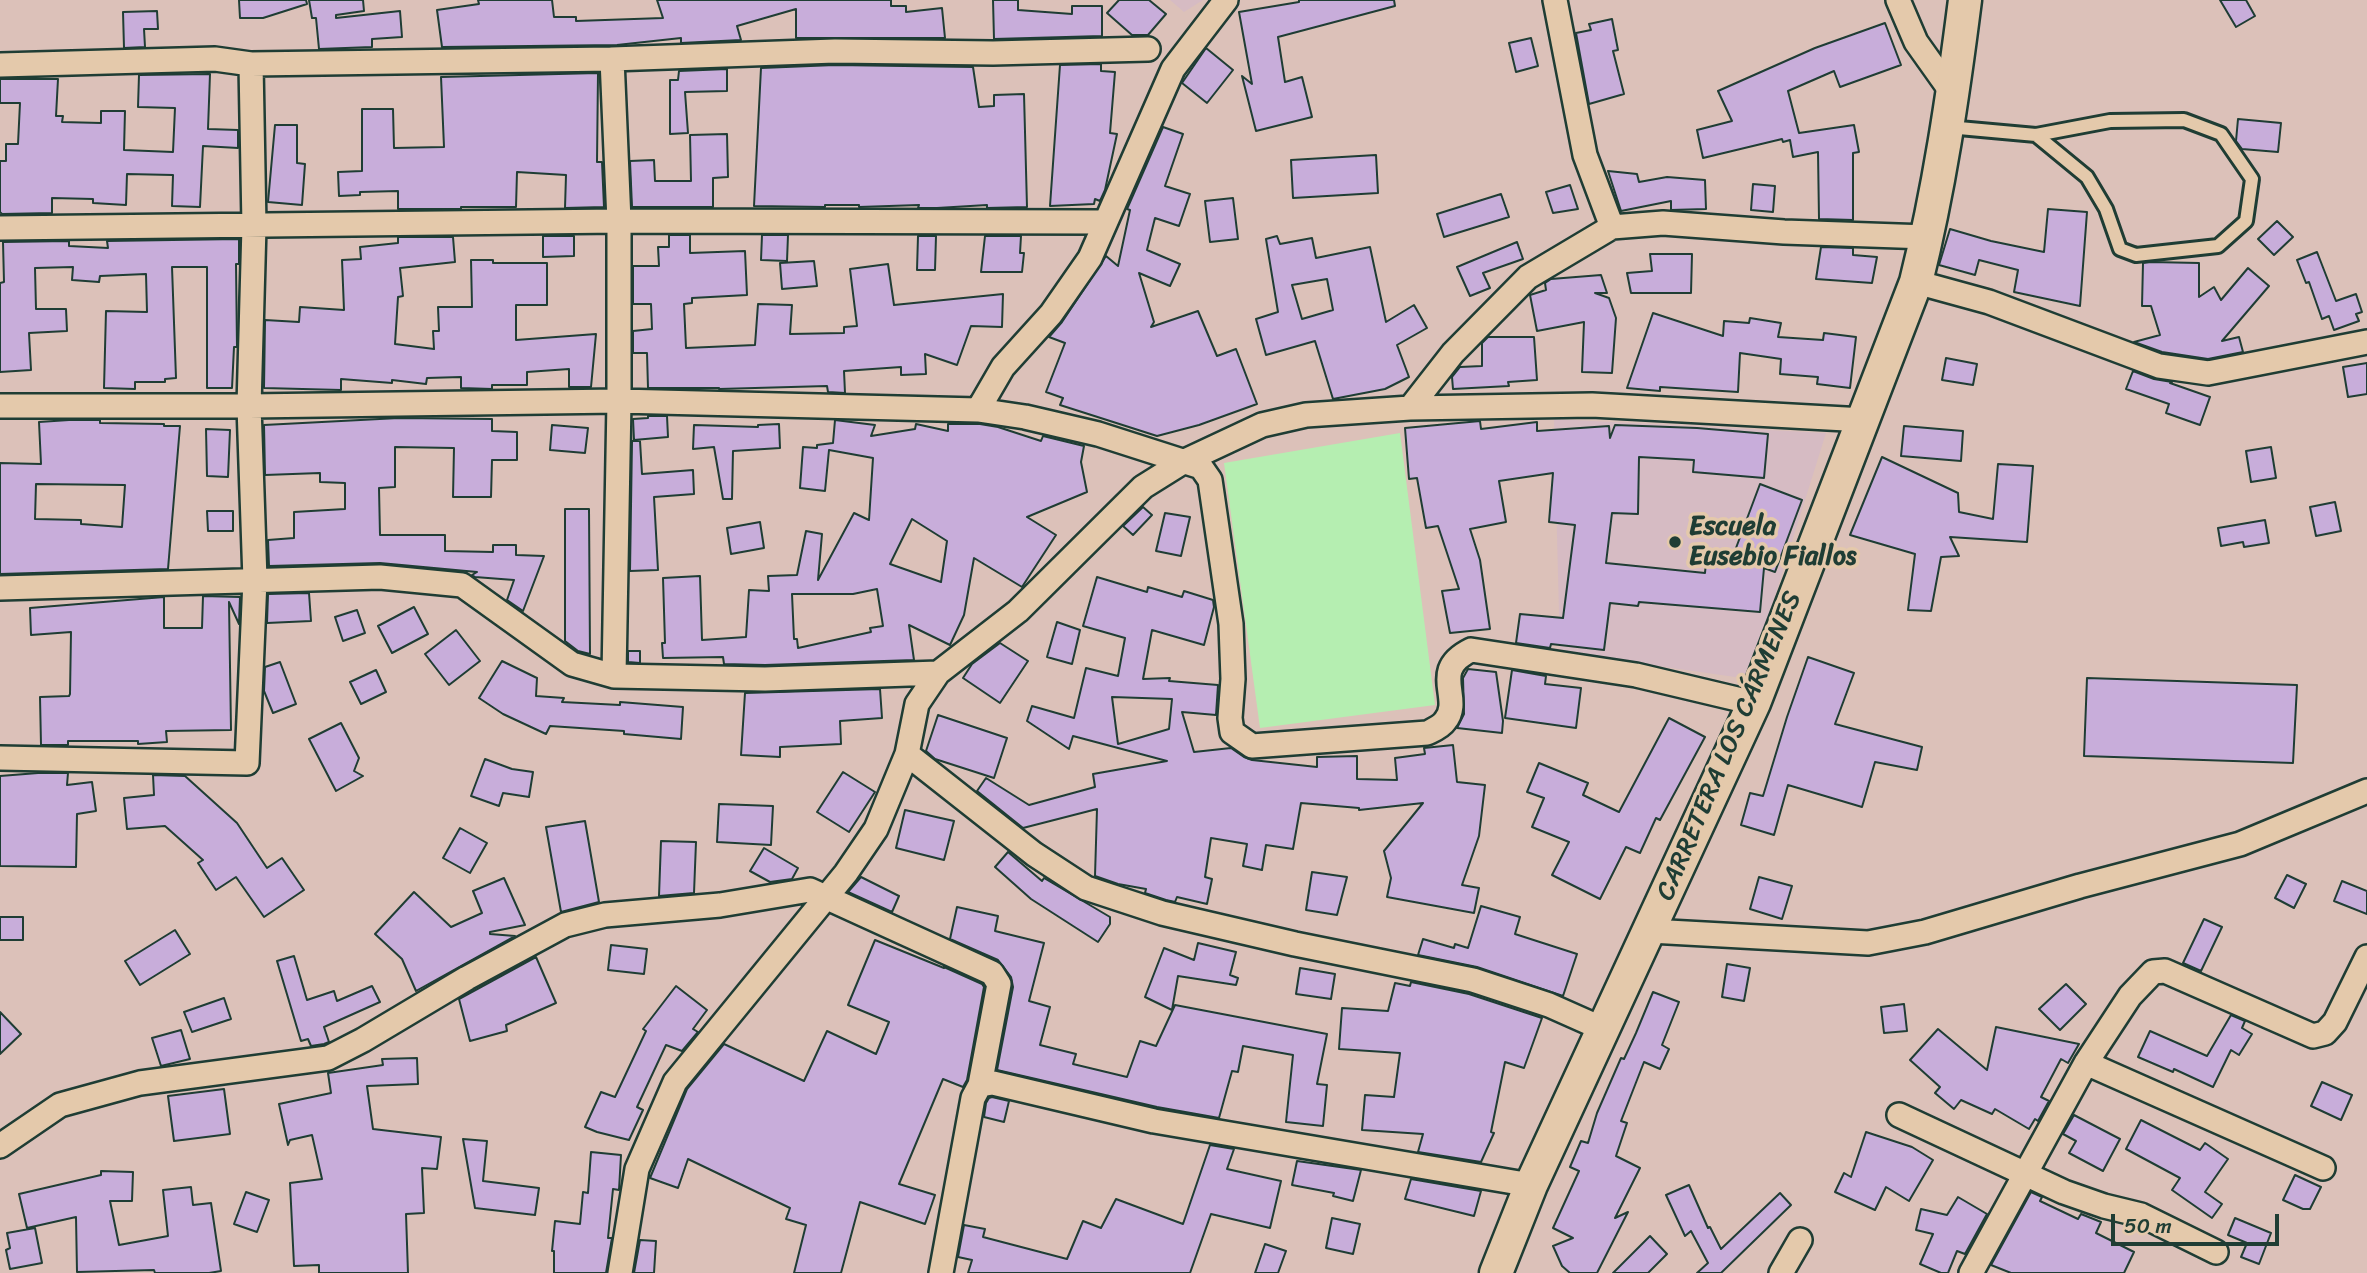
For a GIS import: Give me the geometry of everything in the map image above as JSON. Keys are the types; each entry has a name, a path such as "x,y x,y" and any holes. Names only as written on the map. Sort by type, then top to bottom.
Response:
{"main road":[{"name":"CARRETERA LOS CÁRMENES","path":"1496,1273 1531,1185 1754,703 1916,282 1927,237 1953,94 1965,0"}],"street":[{"path":"978,410 1003,367 1051,314 1090,258 1173,69 1226,0"},
{"path":"1555,0 1585,155 1612,227"},
{"path":"1899,0 1916,41 1953,94"},
{"path":"0,65 215,60 251,64 612,59 835,51 993,53 1148,50"},
{"path":"612,59 619,221 620,401 614,676"},
{"path":"0,758 247,763 255,580 248,406 254,226 251,64"},
{"path":"0,228 619,221 1105,222"},
{"path":"1410,408 1453,353 1528,277 1612,227 1663,223 1784,232 1927,237"},
{"path":"1916,282 1989,302 2158,366 2185,371 2208,373 2367,342"},
{"path":"0,406 620,401 978,410 1025,417 1098,434 1201,467 1210,480 1231,624 1232,732 1252,746 1427,733 1444,723 1450,713 1449,672 1457,657 1471,650 1636,675 1754,703"},
{"path":"620,1273 637,1169 675,1082 846,873 876,830 907,754 917,704 939,673 1018,611 1143,487 1182,462 1262,425 1306,415 1410,408 1592,405 1864,420"},
{"path":"0,588 380,577 462,585 572,664 614,676 765,679 939,673"},
{"path":"907,754 1034,854 1086,888 1162,913 1295,944 1473,979 1549,1005 1603,1029"},
{"path":"1650,931 1868,943 1925,932 2080,886 2240,844 2367,791"},
{"path":"0,1146 60,1105 140,1083 328,1058 565,925 605,915 720,905 810,890 992,972 999,984 980,1084 973,1098 942,1273"},
{"path":"1971,1273 2086,1063 2130,996 2153,972 2165,971 2313,1036 2325,1032 2335,1022 2367,957"},
{"path":"2086,1063 2323,1168"},
{"path":"980,1084 993,1083 1154,1121 1531,1185"},
{"path":"1899,1115 2023,1174 2084,1199 2141,1215 2216,1252"},
{"path":"1781,1273 1800,1240"}],"lane":[{"path":"1947,127 2036,135 2110,121 2184,120 2221,134 2252,179 2246,220 2218,246 2137,255 2120,249 2106,209 2087,177 2036,135"}],"shaded area":[{"path":"1170,0 1203,0 1184,12"},
{"name":"Escuela Eusebio Fiallos","path":"1554,419 1826,433 1749,679 1560,652"}],"green space":[{"path":"1400,433 1435,705 1260,728 1224,463"}],"building":[{"path":"239,0 306,0 307,4 263,18 240,18"},
{"path":"309,0 363,0 364,11 336,15 336,18 400,11 402,37 372,39 372,47 319,49 316,18 312,18"},
{"path":"478,0 552,0 554,17 576,17 576,21 663,18 657,0 891,0 891,6 906,6 906,12 942,8 945,38 796,38 796,9 737,26 741,40 681,43 681,38 617,45 442,47 437,10 479,4"},
{"path":"993,0 1018,0 1018,10 1072,14 1072,6 1102,6 1102,36 994,39"},
{"path":"1119,0 1149,0 1166,14 1148,35 1132,35 1107,13"},
{"path":"1299,0 1394,0 1395,6 1278,37 1285,82 1302,77 1312,117 1256,131 1242,76 1252,84 1239,12"},
{"path":"2220,0 2246,0 2255,16 2236,27"},
{"path":"157,11 158,29 144,29 145,47 124,48 123,12"},
{"path":"1612,19 1618,50 1613,51 1624,94 1589,104 1576,33 1591,30 1589,24"},
{"path":"1885,23 1901,65 1840,87 1834,71 1788,91 1799,133 1854,125 1859,152 1853,153 1853,220 1819,219 1818,152 1793,157 1790,140 1783,142 1782,139 1703,158 1697,130 1732,121 1718,91 1815,48"},
{"path":"1531,38 1538,66 1516,72 1509,43"},
{"path":"1206,48 1233,70 1207,103 1182,83"},
{"path":"1101,64 1101,71 1115,72 1110,133 1117,134 1105,190 1100,201 1095,199 1094,204 1050,206 1060,65"},
{"path":"835,65 973,67 979,107 994,106 994,95 1024,94 1027,207 754,206 761,68"},
{"path":"727,69 727,91 685,92 688,133 670,134 670,80 678,80 679,71"},
{"path":"598,73 597,162 602,162 604,207 565,208 566,175 517,172 516,207 398,209 398,191 360,192 360,195 339,196 338,172 362,171 362,109 393,109 394,148 444,147 441,77"},
{"path":"210,74 208,129 238,130 238,148 203,146 200,207 172,206 173,175 127,174 126,205 93,203 93,199 52,198 52,213 0,212 0,161 6,161 6,144 18,144 20,103 0,103 0,79 58,79 56,116 63,116 62,122 101,123 101,111 125,111 124,150 173,152 175,108 138,107 139,75"},
{"path":"2238,119 2281,123 2278,152 2242,149 2236,141"},
{"path":"275,125 297,125 297,163 305,164 302,205 268,202"},
{"path":"1163,127 1183,134 1165,186 1190,194 1179,226 1155,218 1147,250 1180,264 1170,286 1139,273 1154,322 1151,327 1198,311 1217,356 1236,349 1257,404 1199,425 1157,436 1060,405 1063,398 1046,392 1065,343 1049,337 1106,256 1118,266 1130,210 1127,209"},
{"path":"727,134 728,177 713,178 713,207 632,207 630,161 654,160 655,181 691,181 690,135"},
{"path":"1376,155 1378,193 1293,198 1291,160"},
{"path":"1608,171 1637,174 1639,182 1667,177 1705,180 1706,209 1671,210 1671,201 1621,211"},
{"path":"1753,184 1775,186 1773,212 1751,210"},
{"path":"1570,185 1578,209 1553,213 1546,192"},
{"path":"1501,194 1509,217 1444,237 1437,214"},
{"path":"1233,198 1238,239 1210,242 1205,201"},
{"path":"2048,209 2087,212 2080,306 2014,292 2018,270 1979,260 1975,275 1939,265 1950,229 2044,252"},
{"path":"2277,221 2293,237 2274,255 2258,239"},
{"path":"669,235 690,235 690,253 745,251 747,295 692,298 692,303 684,304 686,348 755,345 758,304 792,305 790,334 844,333 844,327 857,326 850,269 888,264 894,305 1003,294 1002,327 971,326 957,365 925,354 926,374 901,375 901,367 844,371 845,393 828,392 827,386 648,388 647,353 633,353 633,331 652,329 651,304 633,304 633,266 659,266 658,247 669,247"},
{"path":"762,235 788,235 787,261 761,260"},
{"path":"543,236 574,236 574,256 543,257"},
{"path":"918,236 936,236 935,270 917,270"},
{"path":"985,236 1021,236 1020,253 1024,253 1022,272 981,272"},
{"path":"1277,236 1280,244 1312,238 1316,258 1370,247 1386,322 1414,305 1427,328 1397,345 1409,377 1385,389 1333,399 1315,341 1266,355 1256,319 1278,312 1266,239","holes":["1327,279 1333,310 1302,319 1292,285"]},
{"path":"398,237 453,237 455,262 400,268 403,296 398,297 395,344 434,349 433,331 439,331 438,307 472,307 471,260 493,260 493,263 547,263 547,305 516,305 516,340 596,334 591,387 569,387 569,369 527,372 527,385 492,385 492,389 461,388 461,377 427,378 426,384 341,379 341,390 264,388 265,320 299,322 300,307 344,310 342,260 361,259 360,247 398,243"},
{"path":"239,239 239,264 236,264 237,347 234,347 232,388 207,388 207,267 172,267 176,378 165,379 165,382 135,382 135,389 104,388 106,311 147,312 146,274 100,276 99,282 72,280 73,267 35,268 36,309 66,309 67,331 29,333 31,370 0,372 3,242 69,241 69,246 108,248 107,241"},
{"path":"1517,242 1523,259 1483,273 1490,288 1470,296 1457,267"},
{"path":"1821,247 1853,248 1853,255 1877,257 1872,283 1816,279"},
{"path":"2317,252 2336,301 2356,294 2362,312 2356,314 2359,321 2334,330 2329,316 2322,319 2309,282 2306,283 2297,260"},
{"path":"1650,254 1692,254 1691,293 1631,293 1627,273 1652,271"},
{"path":"814,261 817,286 782,289 780,263"},
{"path":"2143,263 2199,263 2199,297 2214,287 2221,300 2248,268 2269,286 2222,341 2239,337 2243,352 2208,359 2162,352 2134,342 2160,335 2151,306 2142,306"},
{"path":"1601,275 1607,293 1595,293 1609,298 1616,318 1612,373 1582,372 1584,322 1537,331 1530,295 1546,290 1545,283 1551,279"},
{"path":"1653,313 1723,336 1724,321 1749,323 1750,318 1781,323 1778,337 1823,340 1824,333 1856,337 1850,388 1817,384 1818,377 1780,374 1781,359 1740,353 1738,392 1660,387 1660,391 1627,388"},
{"path":"1488,337 1534,337 1537,380 1508,382 1509,386 1453,389 1452,377 1460,367 1482,366 1482,343"},
{"path":"1946,358 1977,364 1973,385 1942,380"},
{"path":"2367,363 2367,394 2348,397 2343,367"},
{"path":"2133,371 2210,397 2200,425 2166,413 2169,404 2126,389"},
{"path":"667,416 668,437 634,440 633,419"},
{"path":"399,418 492,419 492,431 517,432 517,460 492,460 491,497 453,497 454,448 395,447 395,487 379,488 380,535 445,535 445,551 493,552 493,545 516,545 516,555 544,556 523,611 507,600 514,580 472,575 477,572 380,563 269,566 268,540 294,538 294,512 345,509 345,483 320,482 320,473 265,475 264,425"},
{"path":"100,420 100,423 180,426 168,569 0,574 0,463 41,464 39,422","holes":["36,484 125,485 122,527 81,524 81,520 35,519"]},
{"path":"835,420 875,425 871,436 915,429 916,424 948,431 948,424 998,427 1041,441 1043,436 1084,446 1081,462 1087,492 1027,517 1056,535 1022,587 974,558 964,615 950,645 909,625 914,660 765,665 724,664 723,657 663,658 663,578 700,576 702,640 746,637 749,590 769,591 768,576 797,575 806,531 822,534 818,580 854,513 869,520 873,458 829,450 825,491 800,488 803,447 817,448 817,445 833,443","holes":["912,519 947,541 941,582 890,564","877,589 883,626 870,628 871,632 798,648 797,639 794,639 792,594 853,594"]},
{"path":"1480,421 1481,429 1537,422 1537,431 1609,426 1610,438 1615,425 1768,434 1764,478 1693,472 1694,460 1639,457 1638,514 1612,513 1606,563 1705,573 1706,562 1730,564 1760,484 1802,500 1775,572 1764,568 1760,612 1639,602 1638,606 1610,603 1604,650 1551,644 1550,648 1516,643 1520,614 1563,618 1575,525 1549,522 1553,473 1499,481 1506,522 1470,529 1480,560 1490,629 1450,633 1442,591 1459,589 1438,526 1426,528 1417,478 1409,479 1405,428"},
{"path":"779,424 780,448 733,451 732,499 723,499 714,447 693,449 694,425 758,427"},
{"path":"552,425 588,428 585,453 550,450"},
{"path":"1904,426 1963,431 1961,461 1901,456"},
{"path":"206,429 230,430 228,477 207,476"},
{"path":"632,441 640,441 642,474 693,470 694,494 654,497 658,570 630,571"},
{"path":"2271,447 2276,478 2251,482 2246,451"},
{"path":"1882,457 1958,493 1959,512 1993,519 1998,464 2033,466 2027,542 1950,537 1959,556 1941,557 1931,611 1908,610 1915,554 1850,535"},
{"path":"2335,502 2341,531 2316,536 2310,507"},
{"path":"1143,507 1152,515 1133,535 1123,526"},
{"path":"565,509 589,509 590,654 578,651 565,641"},
{"path":"207,511 233,511 233,531 208,531"},
{"path":"1165,513 1190,517 1181,556 1156,551"},
{"path":"2265,520 2269,543 2244,547 2243,542 2221,546 2218,528"},
{"path":"760,522 764,548 731,554 727,528"},
{"path":"1097,577 1147,592 1148,587 1182,597 1184,591 1213,600 1214,607 1204,645 1152,630 1143,679 1170,678 1169,681 1218,685 1216,715 1182,712 1194,752 1231,748 1252,760 1317,767 1317,757 1357,756 1357,779 1397,780 1395,758 1425,754 1424,748 1453,745 1457,782 1485,785 1479,836 1462,885 1479,888 1474,913 1387,897 1391,878 1384,851 1423,803 1359,810 1301,803 1293,849 1266,845 1262,870 1243,866 1247,844 1211,838 1205,877 1212,879 1207,904 1177,897 1175,902 1166,900 1145,893 1146,889 1095,876 1097,809 1023,828 977,791 986,778 1029,805 1095,787 1093,774 1167,761 1073,736 1069,749 1027,721 1032,706 1074,718 1086,668 1118,676 1125,638 1083,626","holes":["1112,697 1172,699 1169,729 1118,744"]},
{"path":"309,593 311,621 267,623 268,594"},
{"path":"203,596 240,597 239,624 229,602 231,730 166,731 167,742 138,744 138,741 68,741 68,745 41,745 40,697 70,694 71,632 31,635 30,608 164,597 164,628 202,628"},
{"path":"414,607 428,634 392,653 378,626"},
{"path":"357,610 365,633 343,641 335,617"},
{"path":"1057,622 1080,630 1072,664 1047,657"},
{"path":"456,630 480,661 449,685 425,654"},
{"path":"1000,643 1028,661 1000,703 963,678 972,664"},
{"path":"628,651 640,651 640,663 628,662"},
{"path":"1808,657 1854,673 1835,724 1922,747 1917,770 1875,762 1862,807 1788,785 1774,835 1741,825 1750,793 1763,796"},
{"path":"502,661 537,678 536,696 564,698 562,702 620,705 620,702 683,707 681,739 624,734 624,731 550,726 546,734 503,714 479,698"},
{"path":"280,662 296,704 273,713 264,691 265,667"},
{"path":"1468,669 1496,672 1503,721 1502,733 1457,728 1464,714 1463,678"},
{"path":"376,670 386,692 361,704 350,682"},
{"path":"1512,670 1546,676 1545,684 1581,688 1576,728 1505,718"},
{"path":"2087,678 2297,685 2293,763 2084,756"},
{"path":"880,689 882,718 840,721 841,744 780,747 780,757 741,755 745,693"},
{"path":"938,715 1007,738 994,778 935,759 926,751"},
{"path":"1669,718 1705,737 1660,820 1656,818 1640,853 1626,847 1600,899 1552,875 1569,842 1532,827 1544,798 1527,792 1539,763 1588,783 1583,795 1619,812"},
{"path":"341,723 359,758 354,771 363,776 336,791 309,739"},
{"path":"485,759 512,769 533,772 529,797 503,793 499,806 471,796"},
{"path":"843,772 875,792 849,832 817,812"},
{"path":"68,773 67,785 92,782 96,811 77,814 76,867 0,866 0,776"},
{"path":"153,775 185,776 237,823 267,868 282,858 304,890 264,917 236,877 216,890 198,863 203,860 165,826 127,829 124,798 154,795"},
{"path":"719,804 773,806 771,845 717,842"},
{"path":"905,810 954,821 944,860 896,848"},
{"path":"585,821 599,902 561,912 546,827"},
{"path":"460,828 487,843 470,873 443,858"},
{"path":"661,841 696,842 694,893 659,896"},
{"path":"764,848 798,868 792,879 770,882 750,871"},
{"path":"1008,852 1042,881 1044,878 1110,917 1110,924 1098,942 1031,899 995,867"},
{"path":"1312,872 1347,877 1337,915 1306,910"},
{"path":"2287,875 2306,884 2294,908 2275,898"},
{"path":"861,877 899,896 892,912 848,892"},
{"path":"1759,877 1792,886 1782,919 1750,909"},
{"path":"504,878 525,925 490,932 515,936 416,991 402,959 375,934 414,892 451,927 482,913 473,891"},
{"path":"2342,881 2367,891 2367,914 2334,901"},
{"path":"1481,906 1520,917 1515,934 1577,954 1563,996 1477,967 1418,955 1423,939 1454,948 1455,944 1468,948"},
{"path":"957,907 998,916 995,931 1044,943 1029,1001 1050,1007 1040,1045 1076,1054 1073,1064 1127,1077 1140,1041 1156,1046 1175,1005 1327,1034 1317,1084 1327,1085 1323,1126 1286,1122 1293,1055 1243,1046 1238,1072 1232,1071 1219,1118 1157,1107 997,1070 1013,987 1011,977 998,960 950,939"},
{"path":"0,917 23,917 23,940 0,940"},
{"path":"2204,919 2222,927 2201,971 2183,963"},
{"path":"175,930 190,954 140,985 125,961"},
{"path":"875,940 944,967 984,987 967,1080 963,1087 943,1079 899,1184 935,1195 925,1224 860,1202 841,1273 794,1273 806,1225 786,1219 790,1208 688,1159 678,1188 650,1178 687,1089 724,1044 804,1081 827,1031 876,1054 889,1022 848,1005"},
{"path":"1198,943 1236,952 1230,975 1238,978 1236,985 1178,976 1172,1010 1145,997 1164,948 1194,960"},
{"path":"611,945 647,949 644,974 608,970"},
{"path":"294,956 307,1000 334,991 337,1001 372,986 380,1002 324,1027 329,1042 311,1046 308,1039 301,1041 277,961"},
{"path":"536,957 556,1003 506,1025 507,1031 470,1041 459,999"},
{"path":"1727,964 1750,968 1744,1001 1722,997"},
{"path":"1300,968 1335,974 1331,999 1296,994"},
{"path":"1411,982 1469,994 1542,1018 1524,1068 1505,1062 1491,1132 1494,1133 1481,1162 1418,1152 1423,1134 1362,1130 1365,1095 1394,1097 1400,1053 1339,1049 1342,1008 1388,1011 1395,983 1410,986"},
{"path":"2066,984 2086,1004 2060,1030 2039,1009"},
{"path":"676,986 707,1010 693,1029 698,1032 682,1051 666,1045 637,1107 643,1110 629,1140 585,1127 601,1092 615,1097 646,1031 643,1029"},
{"path":"1653,992 1679,1002 1662,1045 1669,1049 1660,1069 1644,1062 1621,1121 1627,1123 1616,1156 1640,1168 1615,1218 1628,1212 1597,1273 1570,1273 1562,1266 1553,1246 1573,1238 1553,1228 1579,1171 1570,1167 1581,1141 1588,1143 1597,1113"},
{"path":"224,998 231,1019 192,1032 184,1012"},
{"path":"1904,1004 1907,1031 1884,1033 1881,1007"},
{"path":"0,1012 21,1034 0,1054"},
{"path":"2231,1015 2245,1021 2242,1028 2252,1034 2239,1055 2231,1050 2213,1087 2174,1069 2173,1072 2138,1057 2150,1031 2207,1056"},
{"path":"1996,1027 2079,1044 2068,1063 2061,1059 2041,1097 2049,1101 2038,1121 2035,1119 2029,1129 1995,1109 1992,1114 1961,1100 1954,1109 1935,1093 1940,1087 1910,1060 1938,1029 1987,1070"},
{"path":"181,1030 190,1059 161,1066 152,1038"},
{"path":"417,1058 418,1084 367,1086 373,1129 441,1137 437,1169 422,1168 424,1213 406,1214 408,1273 319,1273 319,1265 294,1266 290,1183 322,1179 312,1135 290,1140 288,1145 279,1104 331,1093 328,1073 383,1065 382,1059"},
{"path":"2322,1082 2352,1095 2341,1120 2311,1106"},
{"path":"224,1089 230,1134 174,1141 168,1096"},
{"path":"992,1097 1009,1101 1004,1122 984,1117 986,1103"},
{"path":"2074,1115 2120,1139 2103,1171 2069,1153 2076,1141 2063,1134"},
{"path":"2141,1120 2200,1150 2205,1143 2228,1159 2205,1192 2222,1204 2212,1218 2172,1190 2180,1178 2126,1149"},
{"path":"1866,1132 1912,1147 1933,1160 1909,1201 1886,1187 1875,1210 1835,1192 1844,1173 1851,1177"},
{"path":"463,1139 487,1141 483,1181 539,1188 535,1215 475,1208"},
{"path":"1210,1145 1234,1149 1227,1169 1281,1181 1270,1228 1211,1214 1190,1273 968,1273 972,1260 958,1257 964,1225 985,1229 983,1237 1067,1259 1083,1221 1101,1228 1116,1199 1183,1224"},
{"path":"591,1152 621,1155 619,1190 613,1189 608,1238 612,1238 606,1273 554,1273 552,1251 555,1221 580,1224 583,1192 588,1193"},
{"path":"1297,1161 1361,1170 1353,1201 1333,1196 1334,1193 1292,1185"},
{"path":"101,1171 133,1172 132,1201 110,1201 119,1245 168,1236 163,1190 191,1187 193,1205 211,1203 221,1271 77,1272 76,1217 27,1228 19,1194 101,1175"},
{"path":"2295,1175 2321,1187 2310,1209 2303,1209 2283,1200"},
{"path":"1411,1179 1481,1191 1474,1216 1405,1199"},
{"path":"1689,1185 1708,1228 1710,1227 1721,1249 1780,1193 1791,1205 1721,1273 1697,1273 1708,1263 1691,1231 1685,1236 1666,1195"},
{"path":"246,1192 269,1200 257,1232 234,1224"},
{"path":"2031,1192 2042,1197 2040,1201 2078,1219 2081,1214 2101,1222 2096,1233 2134,1252 2124,1273 2011,1273 1991,1265"},
{"path":"1958,1197 1987,1214 1965,1254 1957,1251 1948,1273 1941,1273 1920,1264 1933,1234 1916,1230 1921,1209 1947,1215"},
{"path":"1332,1218 1360,1224 1353,1254 1326,1248"},
{"path":"2235,1218 2271,1233 2259,1264 2241,1257 2247,1243 2228,1235"},
{"path":"35,1228 42,1263 10,1269 6,1250 10,1248 7,1233"},
{"path":"1650,1236 1667,1254 1648,1273 1613,1273"},
{"path":"640,1240 656,1241 654,1273 634,1273"},
{"path":"1265,1244 1286,1251 1278,1273 1255,1273"}],"place":[{"name":"Escuela Eusebio Fiallos","path":"1675,542"}]}
